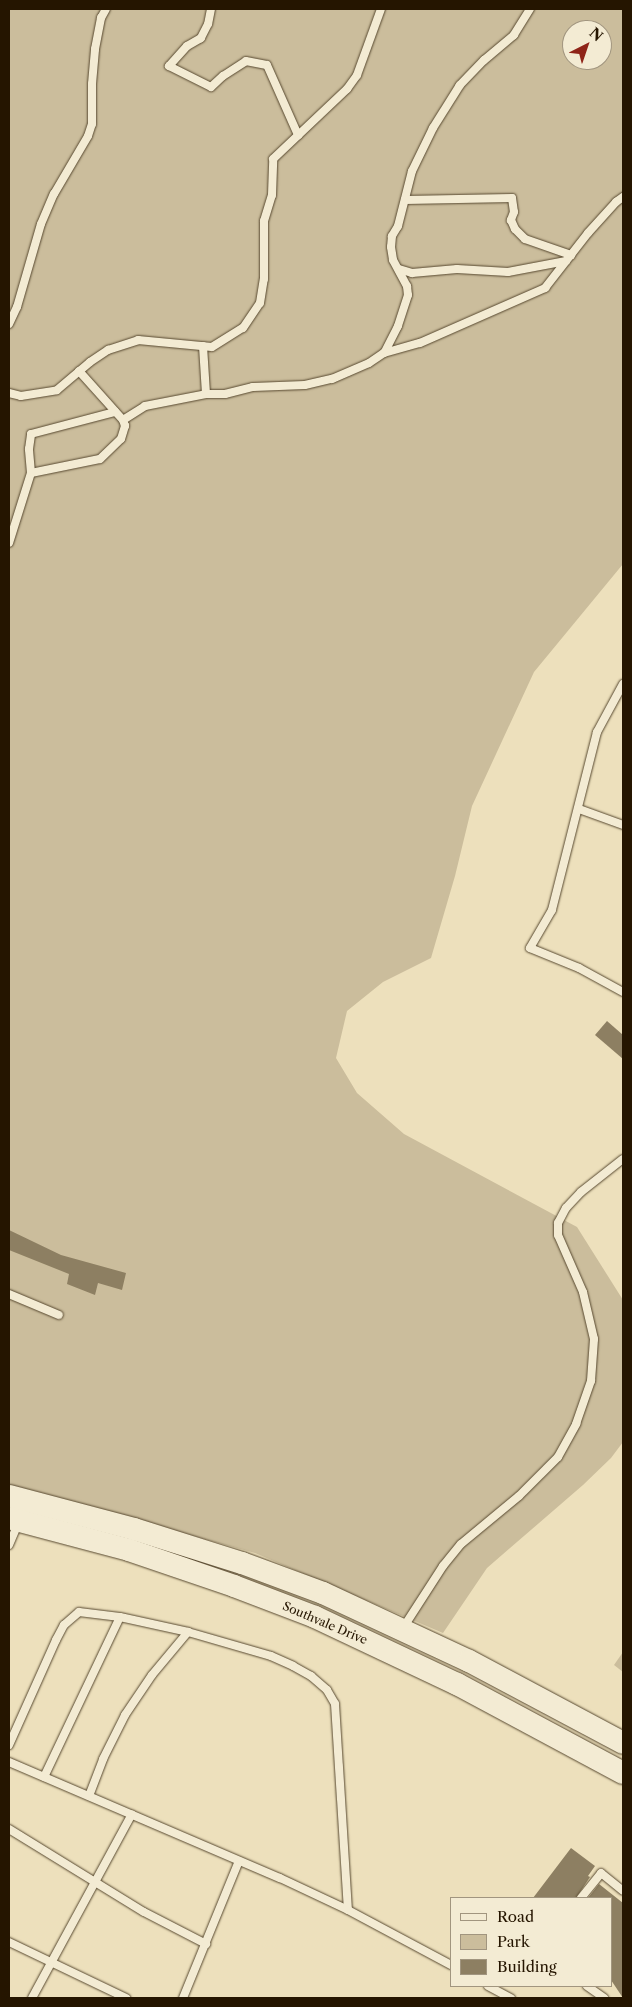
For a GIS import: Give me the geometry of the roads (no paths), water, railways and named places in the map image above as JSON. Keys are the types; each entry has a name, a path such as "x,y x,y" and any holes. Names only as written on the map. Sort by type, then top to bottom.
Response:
{"street":[{"name":"Southvale Drive","path":"18,1509 134,1529 242,1563 323,1593 477,1665 623,1743"},
{"name":"Southvale Drive","path":"18,1509 315,1617 457,1684 623,1773"}],"lane":[{"path":"9,324 17,307 41,224 54,194 88,136 92,124 94,49 106,9"},
{"path":"211,9 208,24 201,38 187,46 170,66 211,88 223,76 246,61 267,65 298,135"},
{"path":"9,393 21,396 57,390 78,371 108,350 138,340 212,347 243,328 260,303 264,280 264,221 272,195 273,159 358,76 374,23 381,9"},
{"path":"384,353 398,326 408,296 407,286 393,260 392,236 398,226 412,171 432,128 452,96 471,73 514,36 530,9"},
{"path":"123,420 145,406 206,394 225,394 253,387 305,385 332,379 369,363 384,353 420,343 545,288 616,202 623,197"},
{"path":"404,200 512,198 514,212 511,220 514,229 525,239 568,258"},
{"path":"399,269 412,273 457,268 508,272 568,258"},
{"path":"203,346 206,394"},
{"path":"31,473 100,459 121,439 125,426 123,420 78,371"},
{"path":"9,543 31,473 29,449 31,434 116,412"},
{"path":"623,684 597,732 552,910 530,948 579,968 623,992"},
{"path":"579,809 623,825"},
{"path":"402,1629 443,1566 461,1544 519,1496 558,1457 576,1424 591,1381 594,1339 584,1292 558,1235 558,1223 566,1208 581,1192 623,1159"},
{"path":"9,1294 59,1315"},
{"path":"9,1545 18,1509"},
{"path":"9,1745 56,1640 71,1616 78,1612 87,1611 188,1632 271,1656 311,1676 327,1690 335,1704 348,1910"},
{"path":"44,1777 120,1617"},
{"path":"89,1796 103,1759 125,1715 152,1675 188,1632"},
{"path":"9,1762 132,1814 348,1910 450,1964"},
{"path":"32,1998 132,1814"},
{"path":"9,1829 144,1912 206,1944"},
{"path":"183,1998 239,1861"},
{"path":"582,1897 600,1873 623,1890"},
{"path":"9,1942 126,1998"},
{"path":"490,1987 511,1998"},
{"path":"588,1987 604,1998"}]}
